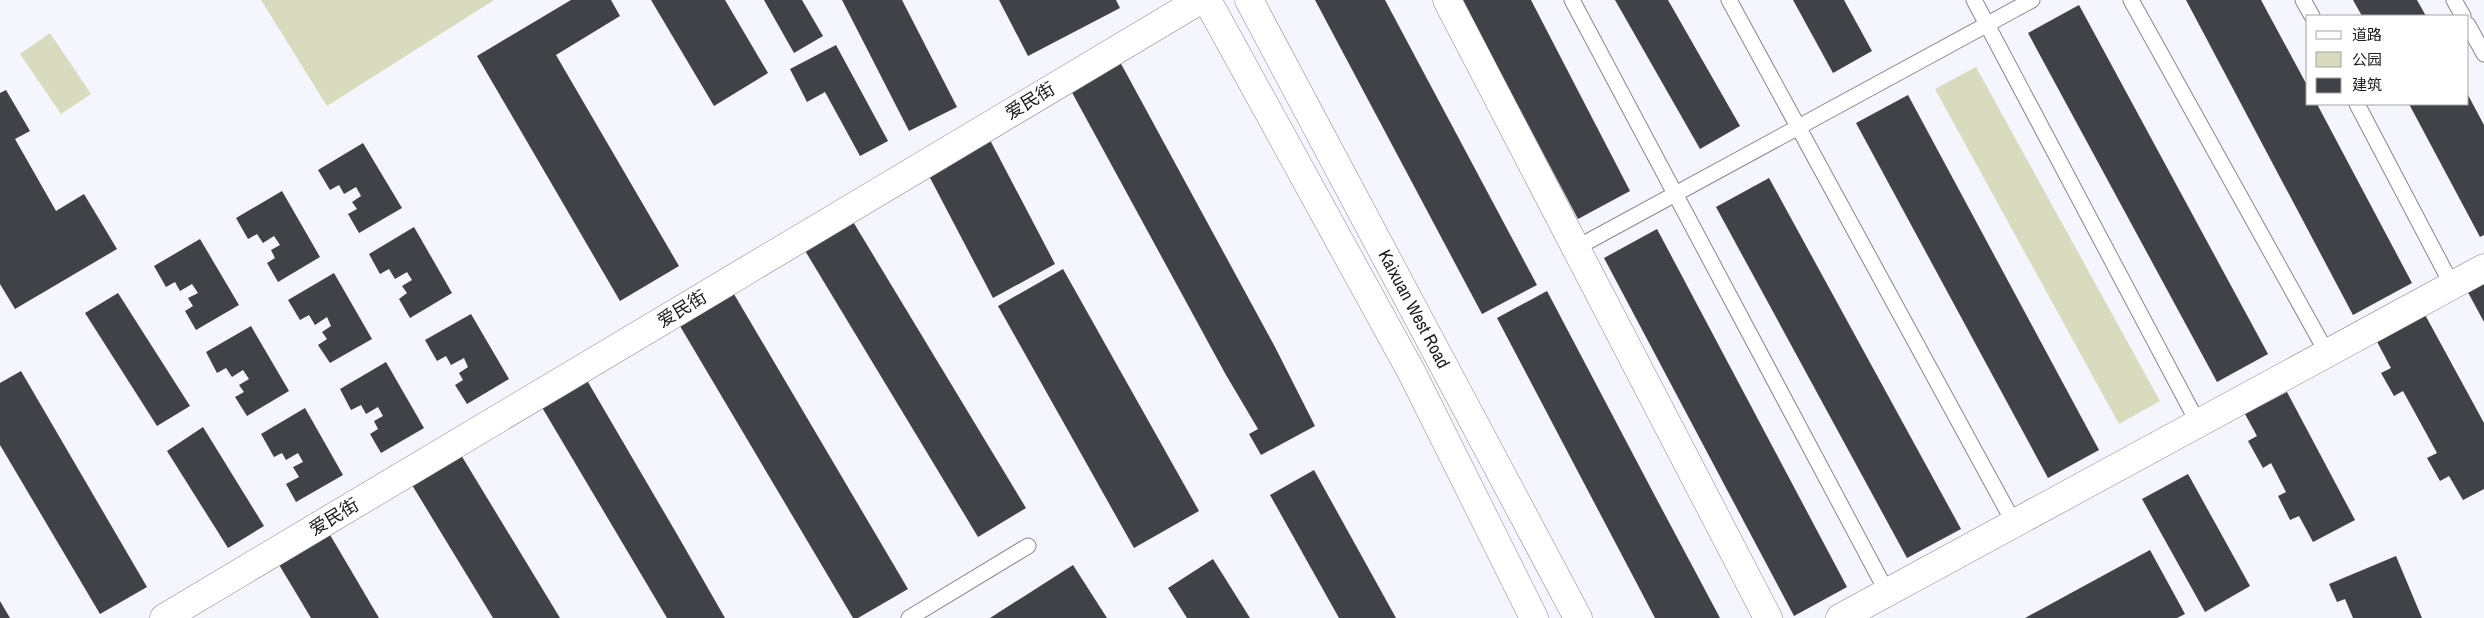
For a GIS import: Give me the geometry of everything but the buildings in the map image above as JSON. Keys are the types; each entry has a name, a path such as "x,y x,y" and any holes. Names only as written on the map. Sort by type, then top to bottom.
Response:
{"street":[{"name":"爱民街","path":"164,618 1200,0"},
{"name":"Kaixuan West Road","path":"1207,0 1412,374 1534,618"},
{"name":"Kaixuan West Road","path":"1249,0 1578,618"},
{"path":"1447,0 1768,618"},
{"path":"1840,618 2484,268"}],"lane":[{"path":"1572,0 1887,592"},
{"path":"1729,0 2014,523"},
{"path":"1974,0 2198,424"},
{"path":"1576,248 2032,0"},
{"path":"2131,0 2327,353"},
{"path":"2303,0 2311,15"},
{"path":"2454,0 2462,15"},
{"path":"2469,27 2484,54"},
{"path":"2358,105 2452,286"},
{"path":"908,618 1028,546"}],"green space":[{"path":"261,0 494,0 327,106"},
{"path":"50,33 91,94 61,114 20,54"},
{"path":"1976,67 2160,401 2119,424 1935,89"}]}
